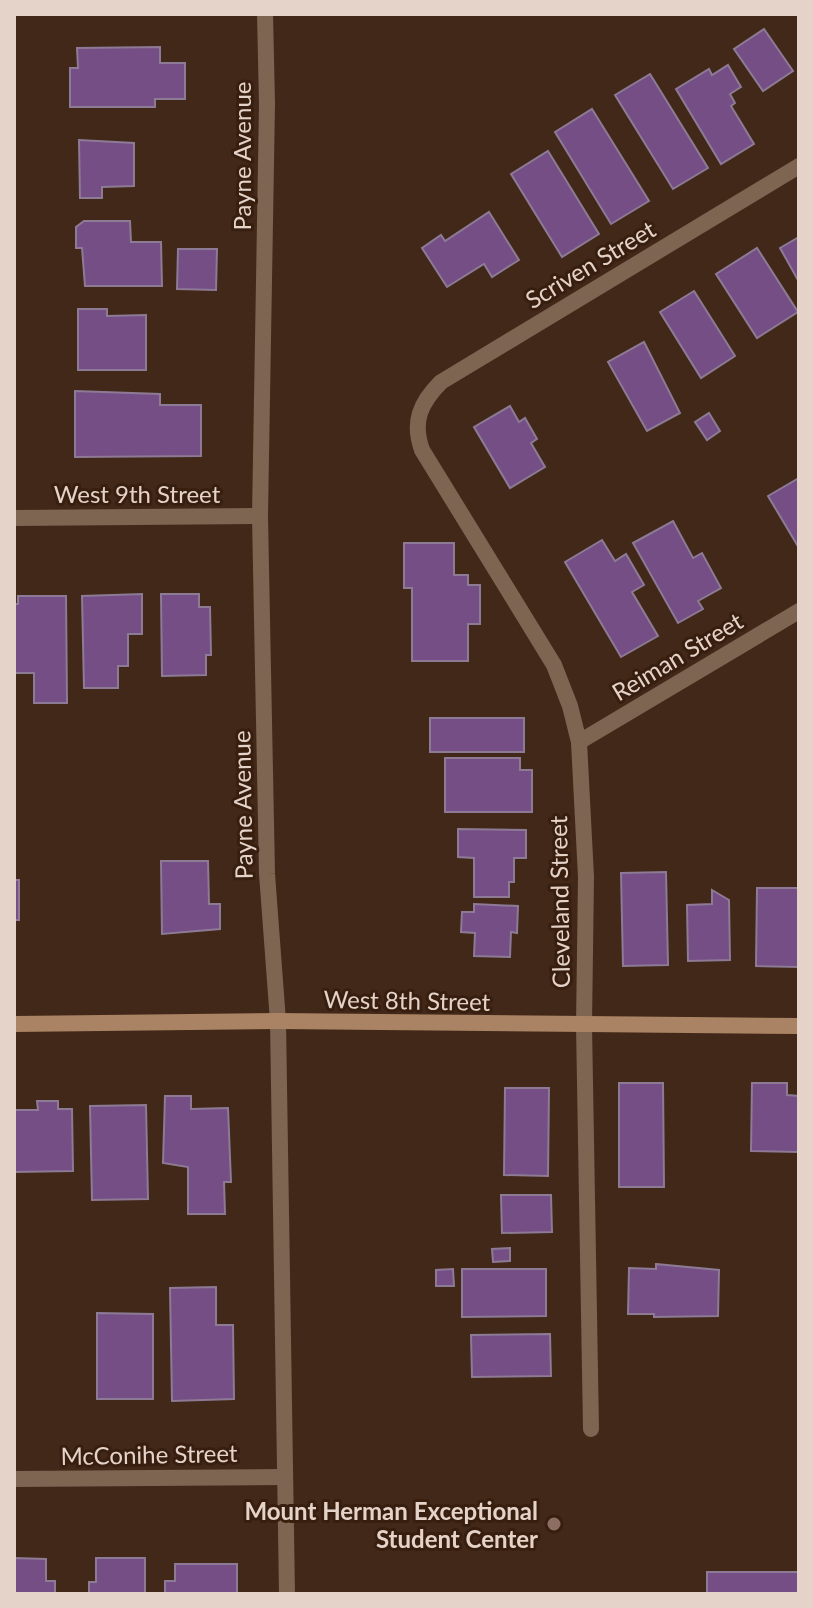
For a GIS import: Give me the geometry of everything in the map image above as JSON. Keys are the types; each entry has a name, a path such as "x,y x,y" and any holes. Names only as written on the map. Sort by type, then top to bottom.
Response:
{"street":[{"name":"Payne Avenue","path":"265,14 260,516 267,874 278,1021 287,1594"},
{"name":"Scriven Street","path":"418,416 426,397 441,382 799,166"},
{"name":"Cleveland Street","path":"418,416 416,434 422,450 554,665 570,706 579,742 586,877 584,1025 591,1429"},
{"name":"West 9th Street","path":"14,518 260,516"},
{"name":"Reiman Street","path":"579,742 799,611"},
{"name":"West 8th Street","path":"14,1024 278,1021 799,1026"},
{"name":"McConihe Street","path":"14,1479 284,1477"}],"building":[{"path":"764,29 793,71 763,91 734,49"},
{"path":"160,47 160,63 185,63 185,99 155,99 155,107 70,107 70,68 78,68 77,48"},
{"path":"728,65 741,87 730,94 735,103 731,106 754,144 721,164 676,89 709,69 712,75"},
{"path":"650,74 708,168 673,189 615,95"},
{"path":"592,109 649,201 611,224 555,132"},
{"path":"79,140 134,143 134,186 102,187 102,198 80,198"},
{"path":"548,151 599,234 562,257 511,174"},
{"path":"489,212 519,260 492,277 484,264 447,287 422,248 441,235 445,241"},
{"path":"84,221 130,221 131,242 161,242 162,286 85,286 82,248 76,248 76,227"},
{"path":"799,237 799,282 780,248"},
{"path":"757,248 798,312 757,338 716,274"},
{"path":"178,249 217,249 216,290 177,289"},
{"path":"694,291 735,356 701,378 660,312"},
{"path":"78,309 107,309 107,316 146,315 146,370 78,370"},
{"path":"644,342 680,413 647,431 608,362"},
{"path":"75,391 160,394 160,405 201,405 201,456 75,457"},
{"path":"510,406 519,422 525,418 537,439 531,443 545,467 510,488 474,427"},
{"path":"709,413 720,431 707,440 695,422"},
{"path":"799,478 799,548 768,496"},
{"path":"673,521 693,558 702,553 721,588 698,601 703,609 678,623 633,543"},
{"path":"602,540 615,561 626,554 644,585 632,592 658,636 621,657 565,562"},
{"path":"404,543 454,543 454,575 468,575 468,585 480,585 480,624 468,624 468,661 412,661 412,588 404,588"},
{"path":"142,594 142,634 128,634 128,666 118,666 118,688 84,688 82,596"},
{"path":"161,594 199,594 199,607 210,607 211,655 206,655 206,675 162,676"},
{"path":"18,596 66,596 67,703 34,703 34,673 14,673 14,604 18,604"},
{"path":"430,718 524,718 524,752 430,752"},
{"path":"445,758 520,758 520,770 532,770 532,812 445,812"},
{"path":"458,829 526,830 526,858 514,858 514,882 509,882 509,897 474,897 474,858 458,857"},
{"path":"161,861 208,861 209,904 220,904 220,929 162,934"},
{"path":"666,872 668,965 623,966 621,873"},
{"path":"14,880 19,880 19,920 14,920"},
{"path":"757,888 799,888 799,967 756,966"},
{"path":"712,890 729,900 730,960 688,961 687,905 712,904"},
{"path":"474,904 518,906 517,933 511,932 510,957 474,956 475,933 461,932 462,912 474,912"},
{"path":"619,1083 663,1083 664,1187 619,1187"},
{"path":"752,1083 787,1083 787,1095 799,1096 799,1152 751,1151"},
{"path":"505,1088 549,1088 548,1176 504,1175"},
{"path":"165,1096 191,1096 191,1109 228,1108 231,1182 224,1182 225,1214 188,1214 188,1167 163,1163"},
{"path":"37,1101 58,1101 58,1109 72,1109 73,1171 14,1172 14,1110 38,1110"},
{"path":"146,1105 148,1199 92,1200 90,1106"},
{"path":"501,1195 551,1195 552,1232 502,1233"},
{"path":"510,1248 510,1261 493,1262 492,1249"},
{"path":"656,1264 719,1270 718,1316 654,1317 654,1314 628,1314 629,1268 656,1269"},
{"path":"453,1269 454,1286 436,1286 436,1270"},
{"path":"462,1269 546,1269 546,1316 462,1317"},
{"path":"216,1287 216,1325 233,1325 234,1399 172,1401 170,1288"},
{"path":"97,1313 153,1314 153,1399 97,1399"},
{"path":"550,1334 551,1376 472,1377 471,1335"},
{"path":"14,1558 46,1559 46,1581 55,1581 55,1594 14,1594"},
{"path":"96,1558 145,1558 145,1594 89,1594 89,1582 96,1582"},
{"path":"175,1564 237,1564 237,1594 165,1594 165,1581 175,1581"},
{"path":"707,1572 799,1572 799,1594 707,1594"}],"place":[{"name":"Mount Herman Exceptional Student Center","path":"554,1524"}]}
